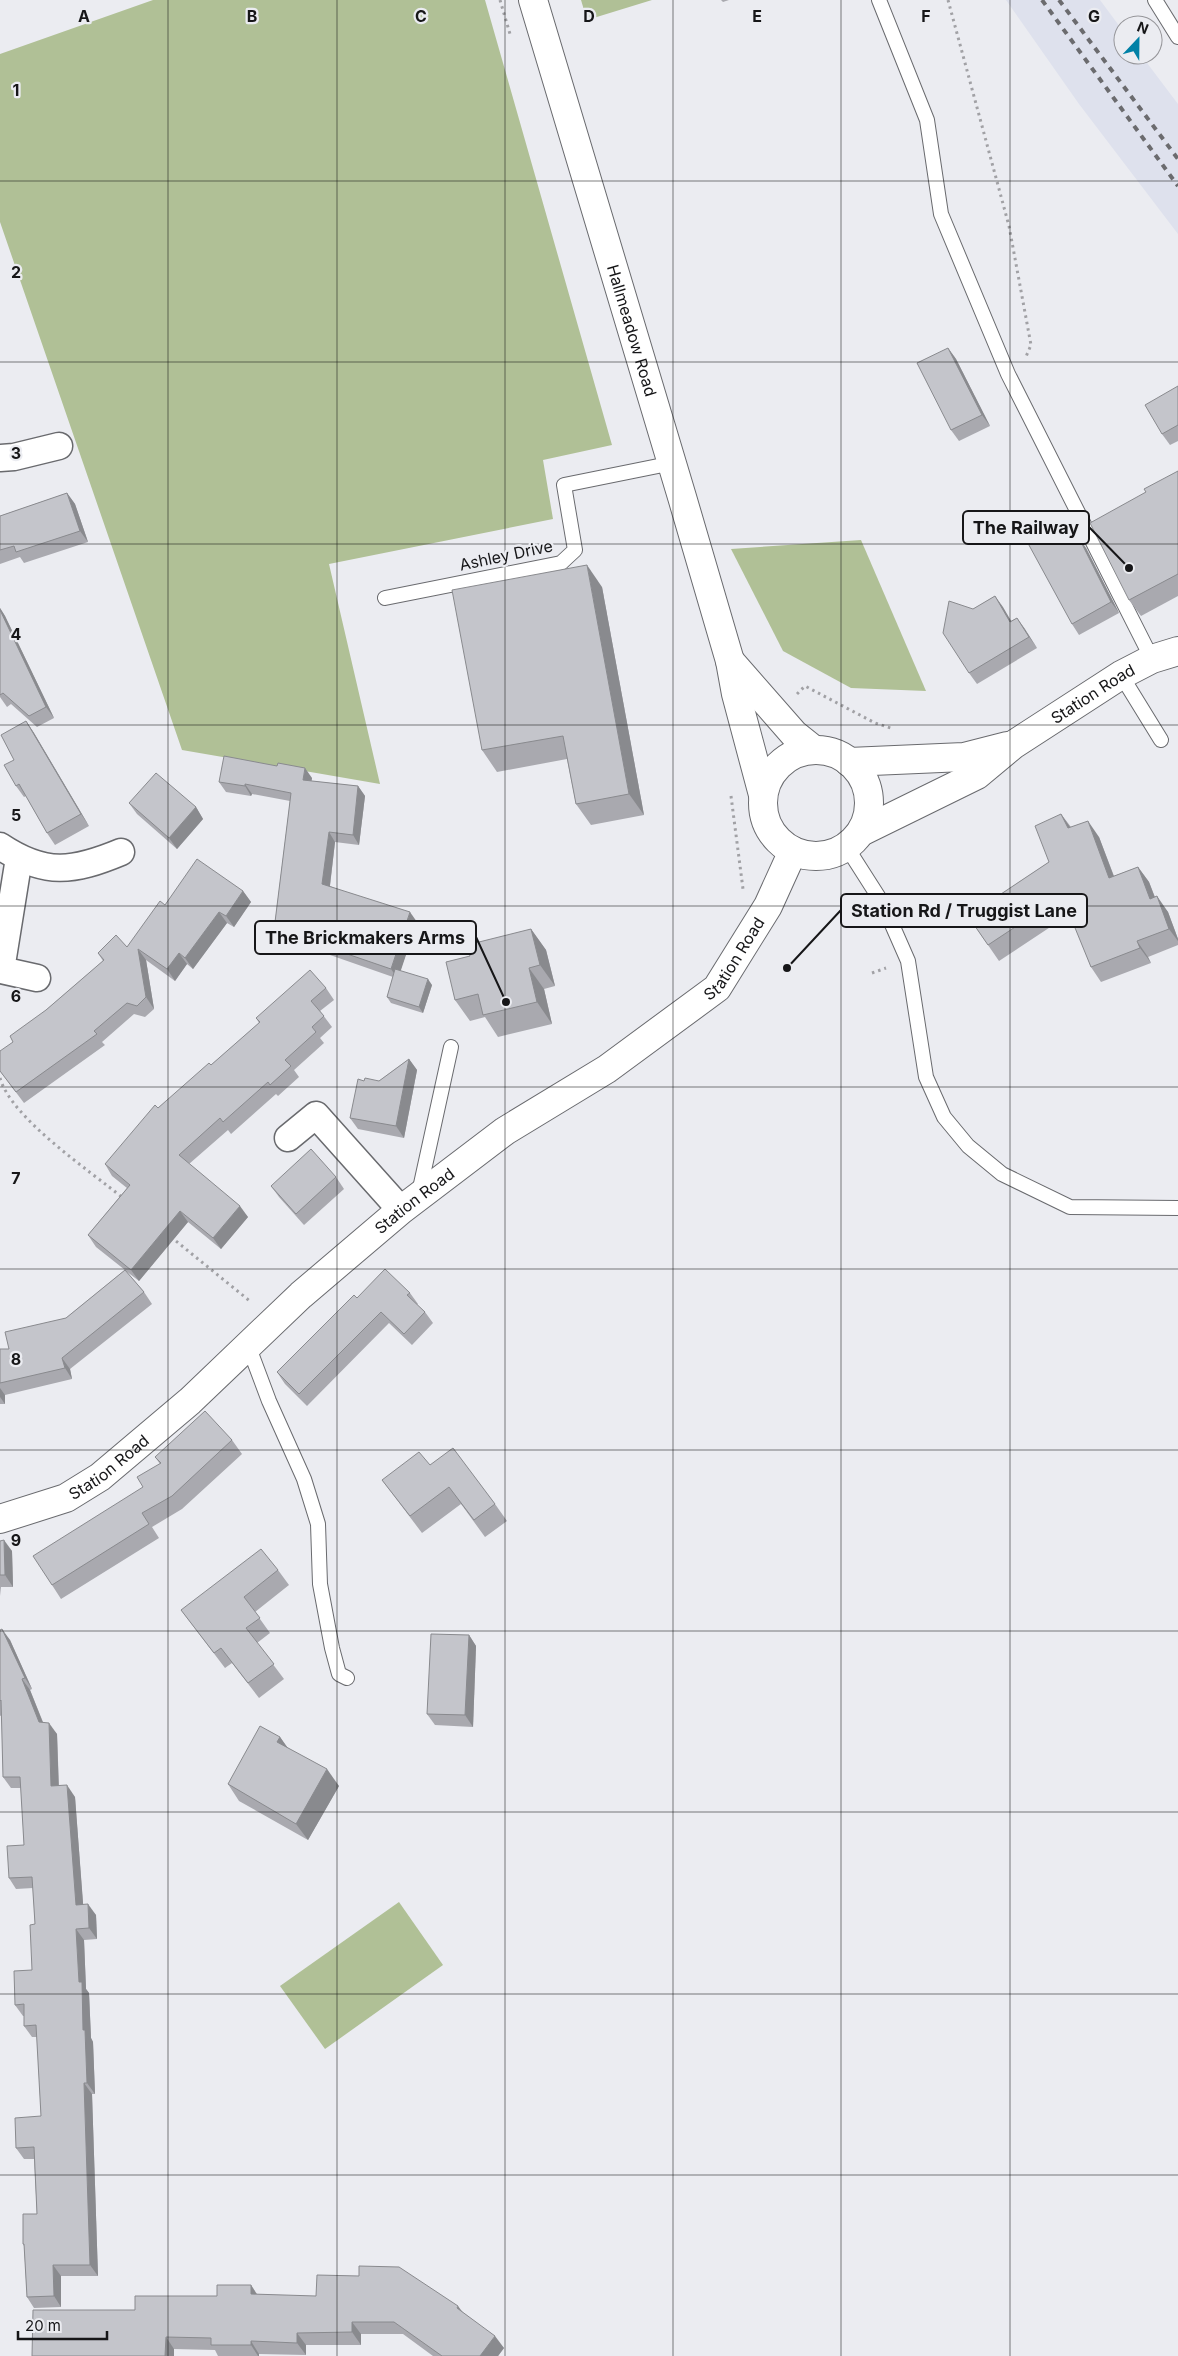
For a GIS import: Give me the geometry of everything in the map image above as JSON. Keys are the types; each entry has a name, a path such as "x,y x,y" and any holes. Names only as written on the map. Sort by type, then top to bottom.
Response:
{"street":[{"name":"Hallmeadow Road","path":"533,0 730,661 736,694 763,796"},
{"path":"0,458 14,457 59,446"},
{"name":"Station Road","path":"0,1519 66,1498 100,1477 190,1401 274,1320 410,1203 505,1131 607,1069 717,988 768,906 793,852 808,856 824,856 977,775 1013,745 1121,674 1152,659 1178,651"},
{"name":"Hallmeadow Road","path":"730,661 794,734 814,750"},
{"name":"Station Road","path":"849,762 964,757 1013,745"},
{"name":"Station Road","path":"814,750 828,752 849,762 859,772 866,785 869,800 868,817 853,839"},
{"path":"793,852 782,844 770,830 764,814 763,796 768,779 777,767 800,752 814,750"},
{"path":"37,978 0,970 9,852 52,869 90,864 121,852"},
{"path":"288,1138 324,1109 410,1203"}],"lane":[{"path":"879,0 927,120 941,214 1008,374 1152,659"},
{"path":"1155,0 1178,37"},
{"name":"Ashley Drive","path":"384,598 561,563 575,550 564,485 672,463"},
{"path":"1121,674 1161,740"},
{"path":"853,839 908,961 926,1077 944,1117 968,1146 1002,1174 1070,1207 1178,1208"},
{"path":"410,1203 451,1047"},
{"path":"248,1345 269,1401 304,1479 318,1524 320,1584 328,1630 339,1674 347,1678"}],"path":[{"path":"948,0 1009,226 1031,345 1025,359 1008,374"},
{"path":"777,714 805,686 875,723 902,731"},
{"path":"0,1078 3,1088 33,1125 126,1201"},
{"path":"165,1232 274,1320"}],"shaded area":[{"path":"1006,0 1100,0 1113,18 1113,65 1149,65 1178,104 1178,234 1079,104"}],"green space":[{"path":"153,0 485,0 612,445 543,460 553,519 329,564 380,784 182,750 0,222 0,54"},
{"path":"581,0 652,0 587,20"},
{"path":"861,540 926,691 851,688 783,651 731,549"},
{"path":"399,1902 443,1965 325,2049 280,1986"}],"building":[{"path":"948,348 982,415 951,430 917,363"},
{"path":"1178,386 1178,425 1162,434 1145,405"},
{"path":"1178,471 1178,574 1129,600 1090,523 1146,492 1144,489"},
{"path":"67,493 80,531 16,552 14,546 0,550 0,516"},
{"path":"1052,521 1064,544 1078,536 1111,602 1072,624 1024,536"},
{"path":"587,565 629,794 576,804 563,736 482,750 452,590"},
{"path":"995,596 1010,622 1017,618 1029,637 969,673 943,633 949,601 973,609"},
{"path":"0,610 46,707 29,716 3,693 0,695"},
{"path":"26,721 81,814 47,833 19,784 16,786 4,765 14,760 1,735"},
{"path":"224,756 277,766 278,763 305,768 303,780 358,786 353,835 329,832 322,884 410,912 391,969 283,932 275,922 291,793 245,784 245,786 219,782"},
{"path":"156,773 196,807 169,838 129,803"},
{"path":"1061,814 1068,828 1088,821 1109,878 1138,867 1150,899 1157,896 1169,929 1137,941 1140,948 1091,967 1062,896 988,945 968,916 1049,862 1035,826"},
{"path":"197,859 243,891 226,916 219,912 185,958 179,953 167,969 138,949 146,997 137,1006 127,1003 94,1031 97,1034 16,1092 0,1071 0,1051 13,1042 10,1036 46,1010 104,960 98,953 116,935 127,947 160,901 165,905"},
{"path":"531,929 540,965 529,968 537,1002 483,1015 478,994 455,1000 446,962 470,956 467,945"},
{"path":"395,969 428,979 419,1007 387,997"},
{"path":"310,970 326,988 311,1001 324,1016 312,1027 316,1032 285,1060 291,1066 270,1085 268,1082 223,1122 220,1118 179,1155 240,1206 213,1238 180,1211 131,1270 88,1235 130,1185 105,1164 155,1105 158,1108 209,1063 211,1065 260,1022 256,1018"},
{"path":"409,1059 396,1126 350,1118 358,1079 364,1081 365,1078 379,1081"},
{"path":"311,1149 336,1177 296,1214 271,1186"},
{"path":"385,1269 410,1293 407,1295 425,1312 404,1334 381,1312 299,1394 277,1372 354,1295 357,1298"},
{"path":"125,1270 144,1292 62,1358 65,1368 0,1383 0,1349 9,1349 5,1332 66,1318"},
{"path":"205,1411 232,1440 172,1496 142,1513 149,1524 52,1585 33,1556 143,1487 137,1477 161,1463 155,1457"},
{"path":"453,1448 495,1504 474,1520 449,1487 410,1516 382,1480 419,1452 430,1465"},
{"path":"4,1540 5,1575 0,1575 0,1541"},
{"path":"261,1549 278,1570 244,1597 260,1618 246,1628 274,1664 248,1683 221,1648 214,1653 181,1610"},
{"path":"2,1629 25,1678 22,1679 39,1722 49,1723 51,1786 67,1785 76,1905 88,1904 89,1928 76,1929 79,1982 82,1982 83,2030 85,2030 87,2083 84,2083 90,2265 53,2265 54,2296 27,2297 23,2214 37,2214 34,2147 16,2148 15,2118 41,2116 36,2025 24,2026 24,2004 15,2005 14,1971 32,1970 30,1925 35,1924 32,1877 9,1878 7,1846 24,1845 20,1777 3,1777 0,1701 0,1630"},
{"path":"431,1634 469,1635 465,1715 427,1714"},
{"path":"260,1726 280,1737 277,1742 327,1769 296,1824 228,1784"},
{"path":"359,2266 399,2267 458,2306 457,2308 495,2336 480,2356 442,2356 394,2322 352,2322 352,2332 297,2333 297,2343 251,2341 251,2345 211,2345 211,2338 166,2337 165,2356 32,2356 33,2310 135,2310 135,2296 217,2296 217,2285 251,2285 251,2294 316,2296 317,2275 359,2276"}],"railway":[{"path":"1042,0 1178,186"},
{"path":"1059,0 1178,159"}],"place":[{"name":"The Railway","path":"1129,568"},
{"name":"Station Rd / Truggist Lane","path":"787,968"},
{"name":"The Brickmakers Arms","path":"506,1002"}]}
